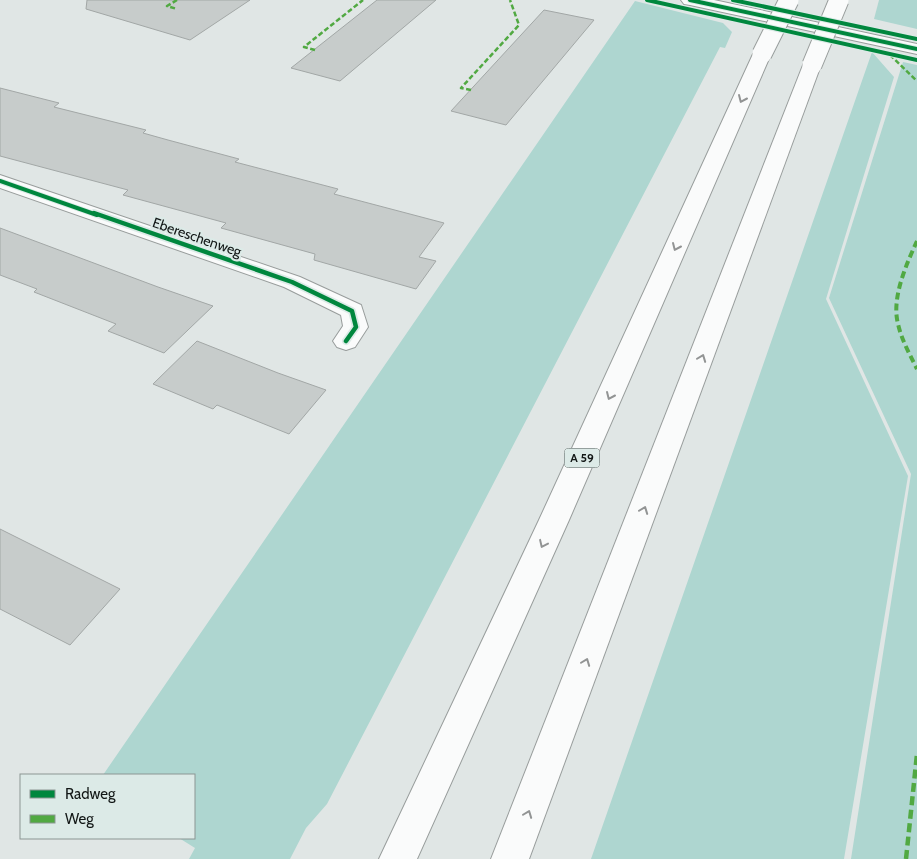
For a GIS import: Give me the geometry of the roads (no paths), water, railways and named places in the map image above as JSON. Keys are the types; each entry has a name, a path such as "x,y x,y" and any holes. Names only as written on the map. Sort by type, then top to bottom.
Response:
{"main road":[{"path":"690,0 917,49"},
{"name":"A 59","path":"398,859 558,511 762,54 789,0"},
{"path":"510,859 812,65 839,0"},
{"name":"Ebereschenweg","path":"0,181 292,282 352,311 356,327 346,341"}]}
